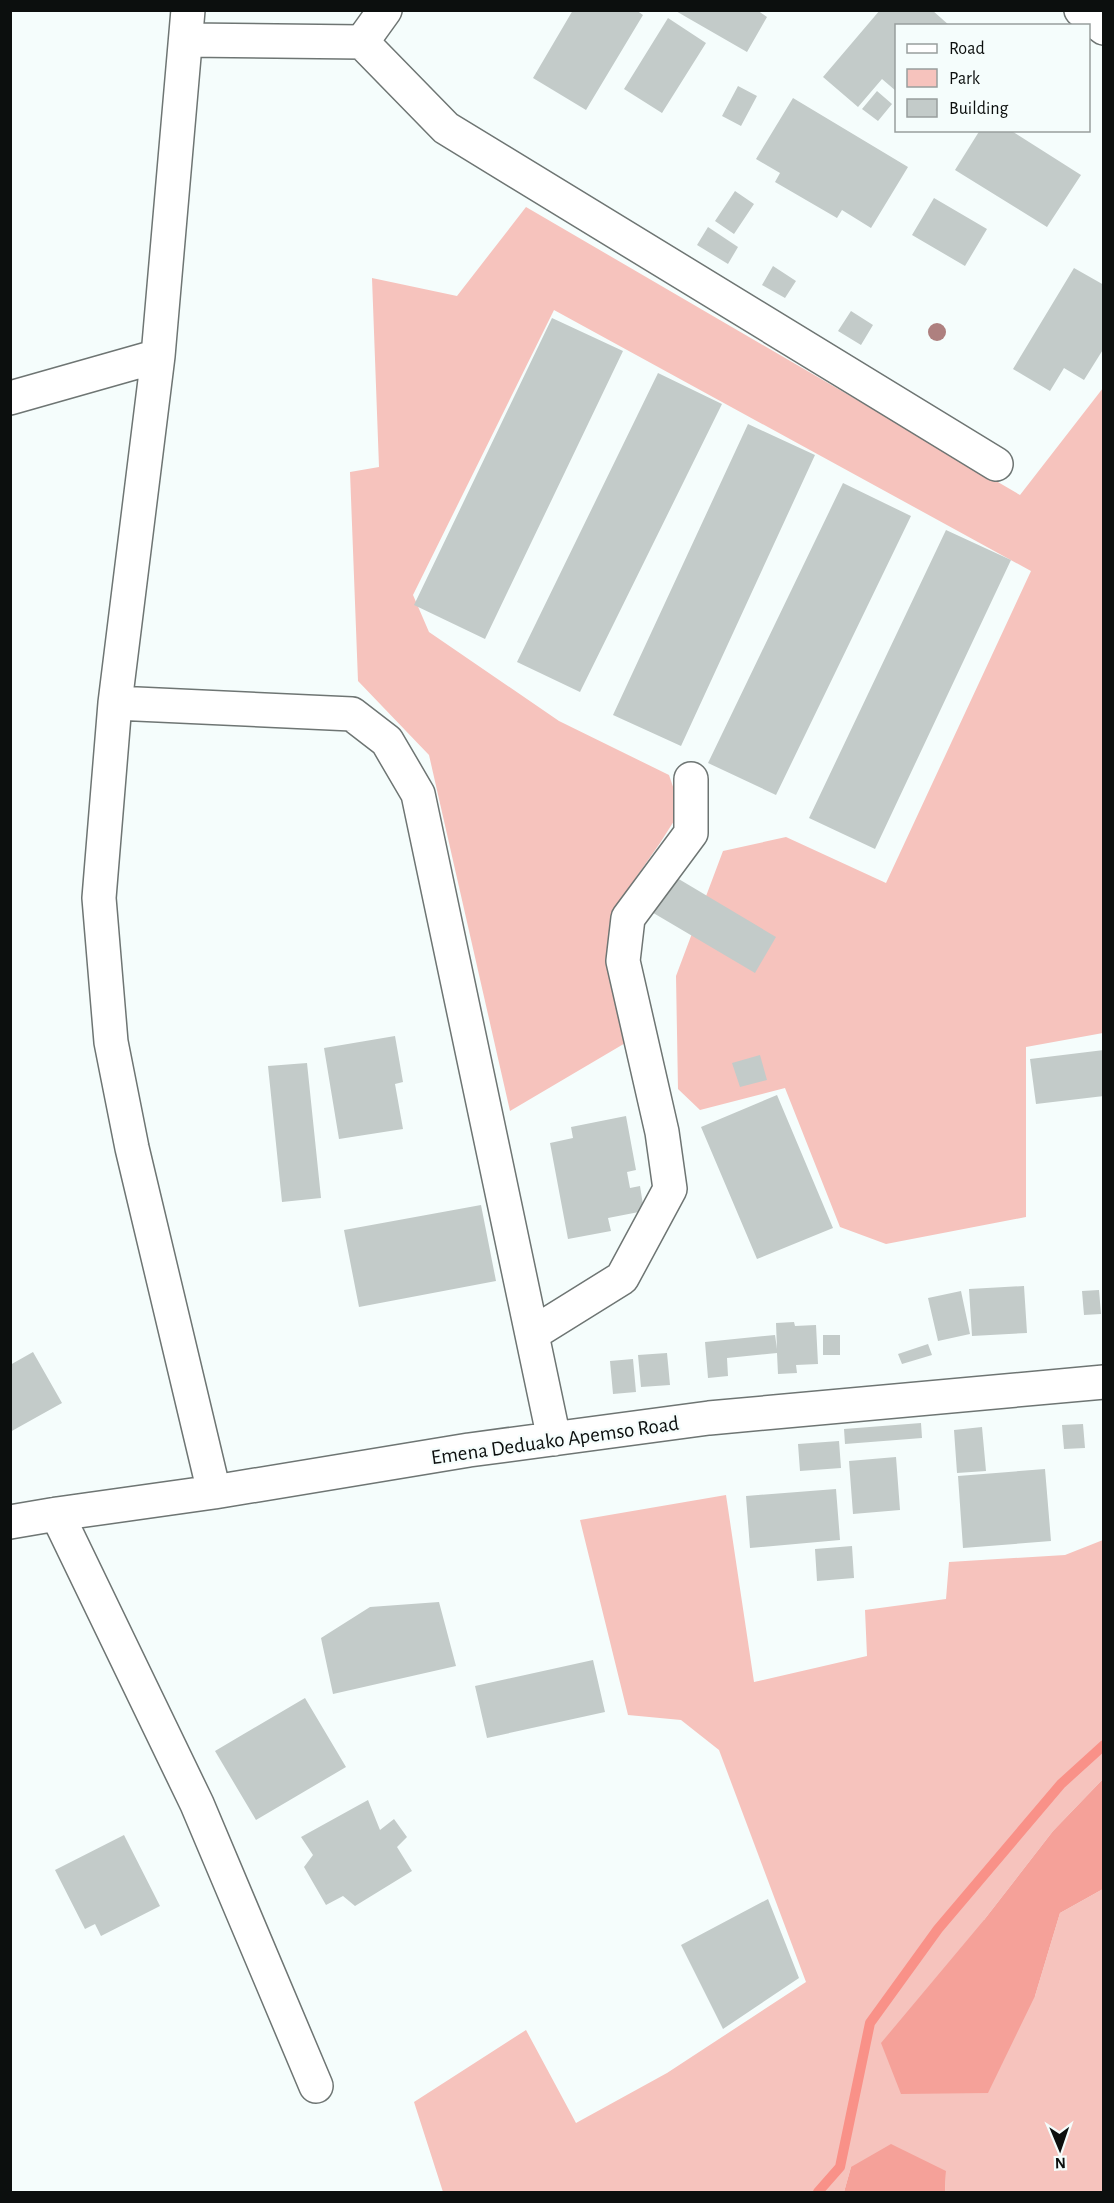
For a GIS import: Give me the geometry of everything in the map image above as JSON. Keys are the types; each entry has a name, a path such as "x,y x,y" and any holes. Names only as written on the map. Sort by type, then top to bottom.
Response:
{"street":[{"path":"363,42 385,10"},
{"path":"1081,10 1104,28"},
{"path":"214,1492 132,1148 111,1042 99,898 115,704 158,356 187,25 363,42 446,128 996,464"},
{"path":"10,398 158,356"},
{"path":"115,704 352,714 387,741 417,794 554,1439"},
{"path":"532,1334 622,1278 670,1189 662,1132 623,961 628,918 691,833 691,779"},
{"name":"Emena Deduako Apemso Road","path":"10,1522 214,1492 469,1450 709,1418 1104,1382"},
{"path":"57,1514 197,1804 316,2086"}],"green space":[{"path":"526,207 1020,495 1103,388 1103,1033 1026,1047 1026,1217 886,1244 840,1227 785,1088 700,1110 678,1089 676,976 723,851 786,837 886,883 1031,571 554,310 413,595 429,632 559,721 669,775 681,810 614,909 612,980 627,1042 510,1111 429,755 358,681 350,472 379,467 372,278 457,296"},
{"path":"726,1495 754,1682 867,1656 865,1610 946,1599 949,1562 1065,1555 1103,1540 1103,1779 1053,1831 984,1920 1035,1996 1060,1913 1103,1889 1103,2192 945,2192 946,2171 851,2167 844,2192 443,2192 414,2102 526,2030 576,2123 667,2073 806,1982 719,1750 681,1720 628,1715 580,1520"}],"shaded area":[{"path":"1103,1779 1103,1889 1060,1913 1035,1996 988,2093 901,2094 881,2043 984,1920 1053,1831"},
{"path":"891,2144 946,2171 945,2192 844,2192 851,2167"}],"building":[{"path":"573,10 636,10 643,15 586,110 533,78"},
{"path":"674,10 757,10 767,17 747,52"},
{"path":"880,10 932,10 948,24 895,24 895,90 882,79 858,107 823,77"},
{"path":"668,18 706,43 662,113 624,89"},
{"path":"738,86 757,96 741,126 722,116"},
{"path":"877,91 892,104 878,121 862,109"},
{"path":"793,98 908,167 871,228 842,210 837,218 775,182 780,173 756,159"},
{"path":"979,132 1013,132 1081,175 1047,227 955,170"},
{"path":"735,191 754,204 734,234 715,221"},
{"path":"934,198 987,229 965,266 912,235"},
{"path":"708,227 738,247 728,264 697,245"},
{"path":"773,266 796,281 785,298 762,285"},
{"path":"1074,268 1104,285 1104,348 1084,380 1064,368 1050,391 1013,369"},
{"path":"851,311 873,325 861,345 838,331"},
{"path":"552,318 623,351 485,639 414,605"},
{"path":"658,373 722,404 580,692 517,662"},
{"path":"748,424 815,455 681,746 613,715"},
{"path":"843,483 911,516 776,795 708,763"},
{"path":"946,530 1011,560 875,849 809,818"},
{"path":"672,875 776,937 755,973 650,911"},
{"path":"395,1036 403,1082 395,1084 403,1129 339,1139 324,1048"},
{"path":"1104,1050 1104,1096 1036,1104 1030,1059"},
{"path":"760,1055 767,1080 740,1087 732,1063"},
{"path":"307,1063 321,1198 282,1202 268,1066"},
{"path":"777,1095 833,1228 757,1259 701,1127"},
{"path":"626,1116 636,1170 627,1172 630,1188 640,1186 644,1211 608,1218 611,1231 568,1239 550,1143 573,1138 571,1127"},
{"path":"481,1205 496,1281 359,1307 344,1230"},
{"path":"1024,1286 1027,1333 972,1336 969,1289"},
{"path":"1099,1290 1101,1314 1084,1315 1082,1291"},
{"path":"961,1291 970,1334 938,1341 928,1298"},
{"path":"794,1322 795,1326 816,1325 818,1364 796,1365 797,1373 778,1374 777,1353 727,1358 728,1376 708,1378 705,1342 775,1335 777,1349 776,1323"},
{"path":"823,1335 840,1335 840,1355 823,1355"},
{"path":"928,1344 932,1355 902,1364 898,1354"},
{"path":"33,1352 62,1403 10,1432 10,1365"},
{"path":"667,1353 670,1385 641,1387 638,1355"},
{"path":"633,1359 636,1392 613,1394 610,1361"},
{"path":"921,1423 922,1438 845,1444 844,1429"},
{"path":"1083,1424 1085,1448 1064,1449 1062,1425"},
{"path":"982,1427 986,1471 957,1473 954,1430"},
{"path":"839,1441 841,1468 800,1471 798,1444"},
{"path":"896,1457 900,1510 853,1514 849,1461"},
{"path":"1045,1469 1051,1541 963,1548 958,1476"},
{"path":"836,1489 840,1540 750,1548 746,1496"},
{"path":"852,1546 854,1578 817,1581 815,1549"},
{"path":"439,1602 456,1666 333,1694 321,1638 370,1607"},
{"path":"593,1660 605,1712 487,1738 475,1686"},
{"path":"305,1698 346,1767 256,1820 215,1751"},
{"path":"368,1800 380,1830 394,1819 407,1837 397,1847 412,1871 355,1906 343,1896 326,1905 304,1867 313,1855 301,1837"},
{"path":"124,1835 160,1906 101,1936 95,1924 85,1929 55,1870"},
{"path":"768,1899 799,1978 723,2029 681,1945"}],"waterway":[{"path":"818,2192 840,2167 870,2023 938,1929 1061,1784 1104,1745"}]}
